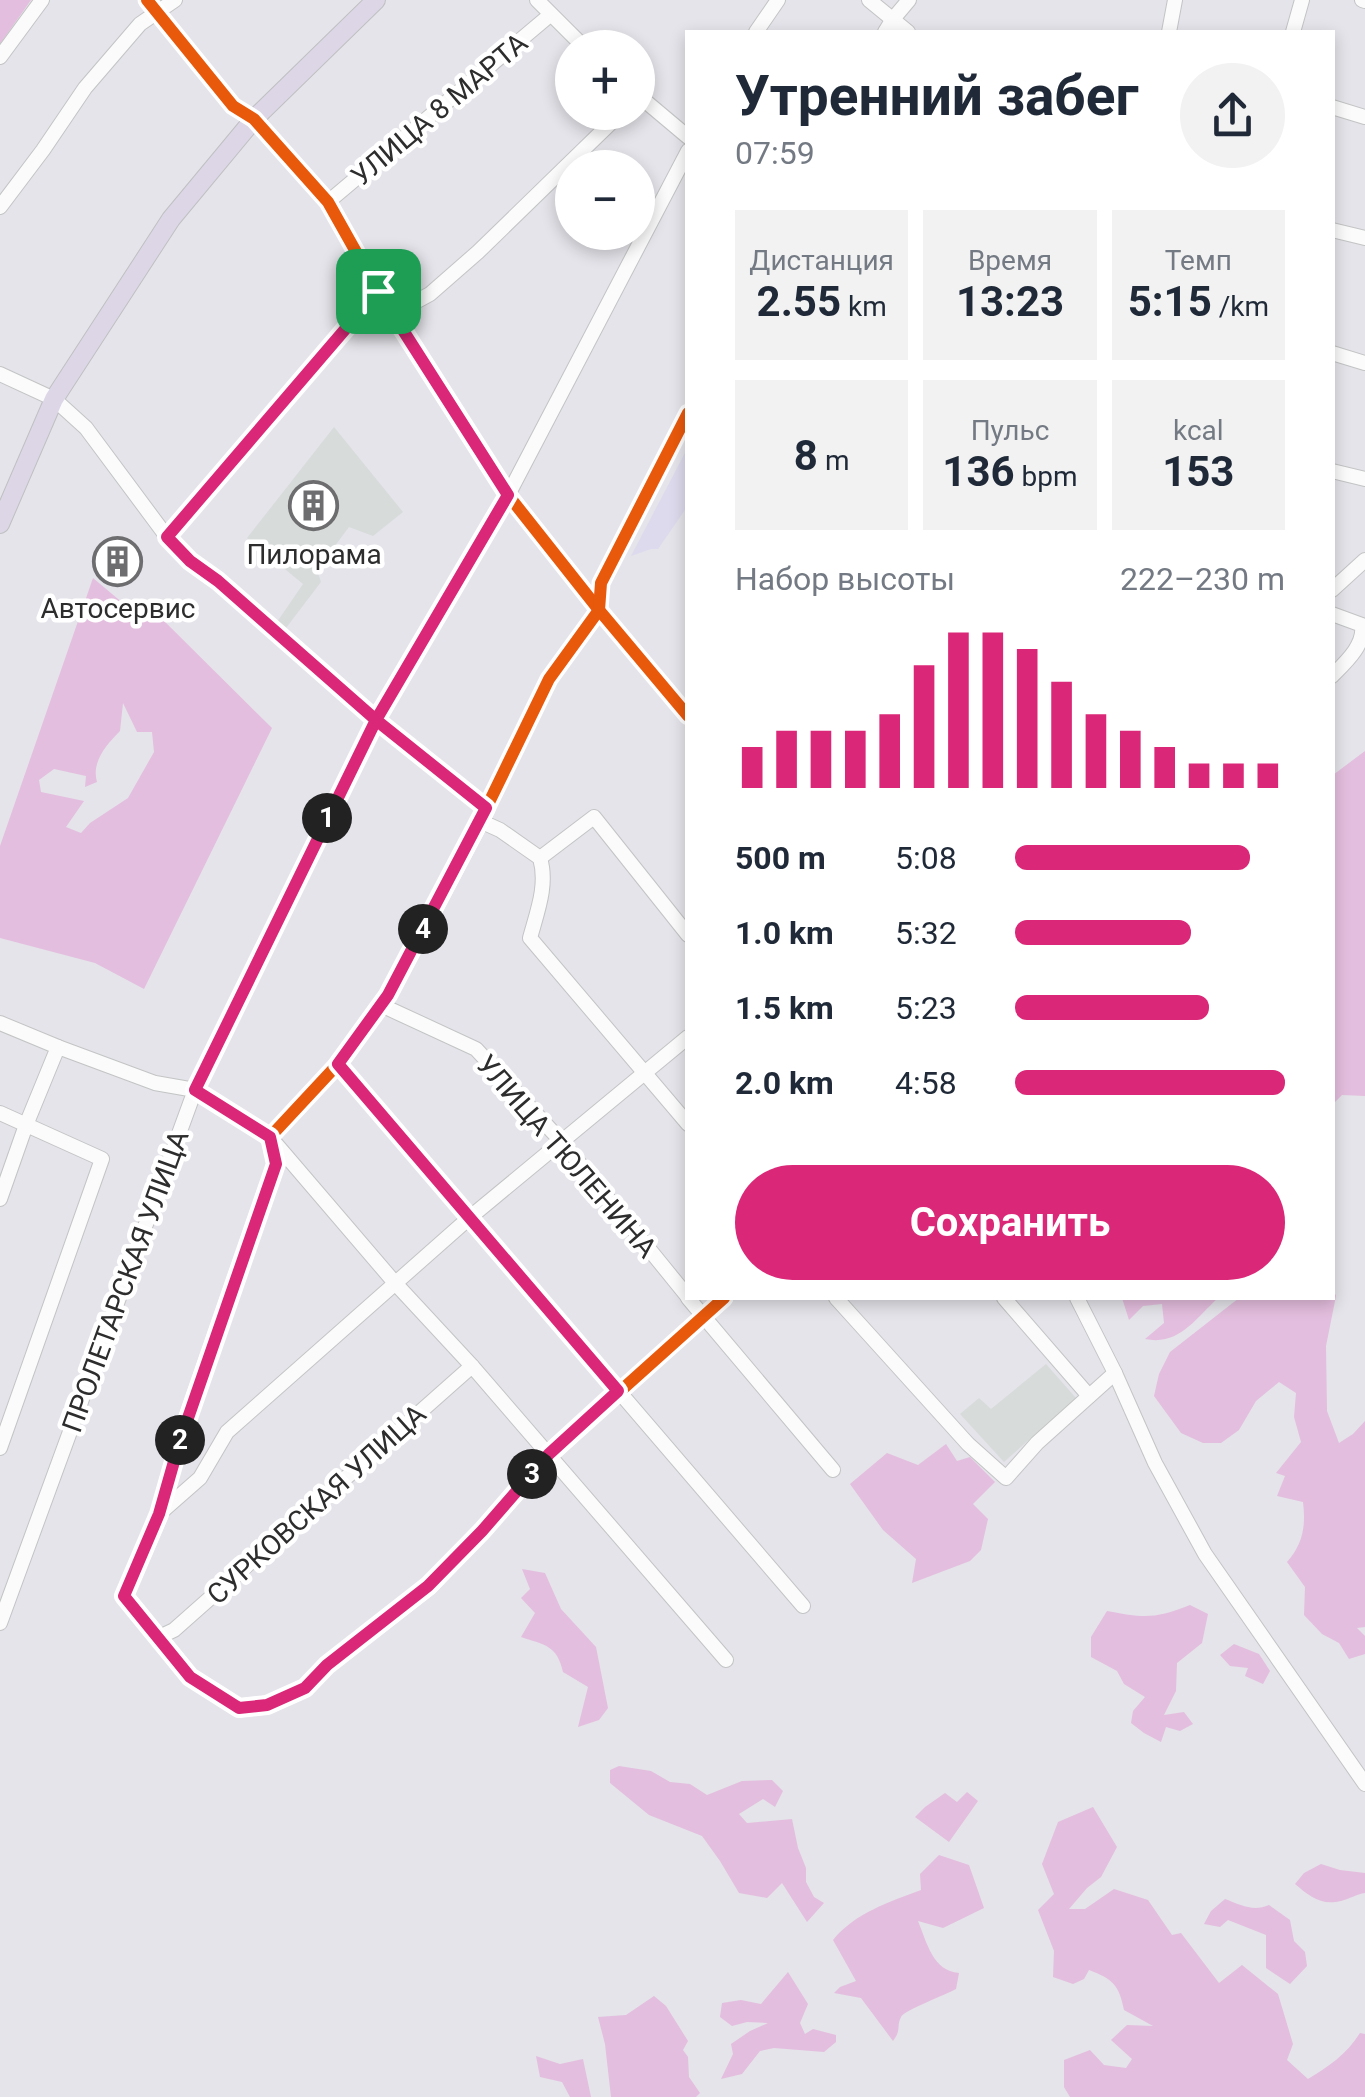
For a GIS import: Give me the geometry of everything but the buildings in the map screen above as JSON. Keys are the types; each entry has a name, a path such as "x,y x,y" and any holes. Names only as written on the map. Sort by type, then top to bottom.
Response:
{"main road":[{"path":"0,524 54,400 171,219 254,119 376,0"}],"street":[{"path":"0,57 42,0"},
{"path":"147,0 233,106 254,119 328,202 378,291 508,495 685,712"},
{"path":"0,207 85,88 140,24 175,0"},
{"path":"537,0 566,30"},
{"path":"757,30 778,0"},
{"path":"869,0 889,26 909,0"},
{"path":"1168,30 1176,0"},
{"path":"1293,30 1302,0"},
{"name":"УЛИЦА 8 МАРТА","path":"328,202 550,15"},
{"path":"1335,108 1365,117"},
{"path":"655,110 685,135"},
{"path":"394,314 430,294 454,273 603,130"},
{"name":"ПРОЛЕТАРСКАЯ УЛИЦА","path":"0,1622 195,1090 376,720 508,495 685,158"},
{"path":"1335,231 1365,238"},
{"path":"167,537 378,291"},
{"path":"1335,354 1365,362"},
{"path":"0,374 54,400 86,428 167,537 190,561 218,581 500,830 540,858 544,872 542,894 530,938 685,1121"},
{"path":"270,1137 338,1064 388,995 550,678 599,610 601,583 685,420"},
{"path":"1335,472 1365,479"},
{"path":"1335,587 1365,560"},
{"path":"1335,615 1362,625 1365,633 1362,643 1335,673"},
{"path":"540,858 594,818 685,931"},
{"name":"УЛИЦА ТЮЛЕНИНА","path":"381,1005 476,1049 562,1142 685,1293"},
{"path":"0,1023 156,1084 195,1090 270,1137 726,1660"},
{"path":"159,1514 200,1478 227,1432 468,1219 685,1039"},
{"path":"0,1200 58,1048"},
{"path":"338,1064 803,1606"},
{"path":"0,1113 102,1159 0,1448"},
{"path":"270,1137 276,1164 179,1444 159,1514 124,1596 190,1677 239,1708 267,1705 305,1688 327,1665 428,1586 549,1454 721,1300"},
{"name":"УЛИЦА ТЮЛЕНИНА","path":"690,1300 833,1470"},
{"path":"838,1300 968,1444 1006,1478 1037,1443 1115,1372"},
{"path":"1006,1300 1089,1396"},
{"path":"1079,1301 1155,1464 1205,1554 1365,1784"},
{"name":"СУРКОВСКАЯ УЛИЦА","path":"157,1638 174,1630 472,1366"}],"shaded area":[{"path":"0,0 31,0 0,44"},
{"path":"334,427 403,512 373,536 349,527 317,570 321,582 286,628 277,622 303,584 247,538"},
{"path":"685,453 685,510 658,549 631,556"},
{"path":"93,578 143,620 154,611 272,728 144,989 95,963 0,938 0,846","holes":["123,703 137,732 152,732 154,752 128,798 81,833 66,827 84,801 41,792 39,780 54,769 86,776 85,787 97,782 98,761 120,731"]},
{"path":"1365,751 1365,1096 1342,1095 1335,1102 1335,774"},
{"path":"1335,1294 1336,1296 1326,1346 1327,1411 1339,1443 1365,1421 1365,1627 1357,1628 1365,1636 1365,1654 1349,1659 1339,1643 1322,1634 1304,1615 1305,1587 1287,1562 1302,1534 1303,1502 1277,1496 1285,1476 1276,1473 1301,1442 1294,1417 1296,1393 1279,1382 1256,1401 1239,1430 1221,1443 1203,1443 1181,1433 1154,1396 1170,1352 1236,1300 1335,1300"},
{"path":"1123,1300 1216,1300 1186,1329 1168,1339 1145,1339 1164,1323 1162,1304 1143,1306 1129,1320"},
{"path":"1046,1364 1076,1398 1004,1462 960,1414 979,1398 991,1409"},
{"path":"946,1444 957,1461 970,1457 995,1482 973,1504 988,1519 981,1550 970,1561 912,1583 916,1559 883,1530 850,1484 887,1453 918,1465"},
{"path":"522,1569 545,1573 561,1609 596,1647 608,1708 599,1720 578,1727 588,1687 563,1672 549,1647 521,1637 535,1613 521,1598 530,1589"},
{"path":"1190,1605 1208,1614 1202,1643 1177,1663 1176,1691 1164,1715 1184,1712 1193,1724 1180,1731 1166,1727 1161,1742 1131,1723 1133,1711 1145,1697 1124,1684 1117,1671 1091,1657 1091,1637 1107,1611 1149,1616"},
{"path":"1234,1644 1259,1654 1270,1671 1263,1684 1245,1676 1248,1668 1230,1666 1220,1655"},
{"path":"619,1766 651,1771 670,1782 690,1784 707,1795 742,1781 772,1780 783,1791 775,1807 763,1799 739,1814 747,1823 792,1819 806,1868 806,1882 814,1897 824,1903 807,1922 782,1883 767,1898 739,1893 702,1836 649,1815 610,1783 610,1770"},
{"path":"967,1792 978,1801 949,1842 915,1817 945,1793 957,1802"},
{"path":"1093,1807 1117,1847 1101,1877 1069,1909 1085,1909 1114,1889 1148,1900 1172,1935 1181,1933 1219,1983 1242,1965 1278,1994 1293,2044 1287,2060 1308,2079 1337,2059 1360,2033 1365,2034 1365,2097 1070,2097 1064,2087 1064,2060 1090,2050 1104,2065 1126,2068 1132,2059 1111,2040 1127,2025 1153,2026 1124,2010 1114,1984 1104,1977 1089,1970 1084,1979 1073,1984 1053,1977 1054,1951 1038,1910 1054,1894 1042,1864 1058,1822"},
{"path":"939,1855 969,1865 984,1908 943,1928 918,1921 937,1961 959,1973 956,1989 904,2014 893,2041 861,1998 834,1993 856,1981 833,1940 862,1915 921,1890 920,1874"},
{"path":"1321,1864 1365,1873 1365,1893 1327,1902 1310,1896 1295,1884 1304,1873"},
{"path":"1225,1899 1252,1908 1269,1905 1290,1920 1294,1941 1305,1952 1307,1966 1290,1984 1266,1968 1266,1935 1228,1920 1220,1927 1204,1924 1211,1911"},
{"path":"788,1972 808,2004 800,2023 805,2034 813,2029 836,2035 836,2042 824,2052 774,2048 760,2051 742,2074 721,2079 733,2054 731,2044 768,2023 732,2026 720,2017 722,2003 741,2000 761,2004"},
{"path":"654,1996 666,2006 688,2041 683,2050 688,2057 689,2077 700,2093 696,2097 611,2097 598,2017 626,2015"},
{"path":"536,2056 560,2064 583,2059 591,2097 570,2097 562,2082 540,2077"}],"cycle path":[{"path":"147,0 233,106 254,119 328,202 378,291 508,495 685,712"},
{"path":"685,419 601,583 599,610 549,679 388,995 338,1064 270,1137 276,1164 179,1443 159,1515 124,1596 190,1677 239,1708 267,1705 305,1688 327,1665 429,1586 549,1455 722,1300"}],"place":[{"name":"Пилорама","path":"314,506"},
{"name":"Автосервис","path":"118,561"}],"route":[{"path":"378,291 167,537 376,720 195,1090 270,1137 276,1164 179,1444 159,1514 124,1596 190,1677 239,1708 267,1705 305,1688 327,1665 428,1586 549,1454 618,1391 338,1064 388,995 486,808 376,720 508,495 378,291"}]}
